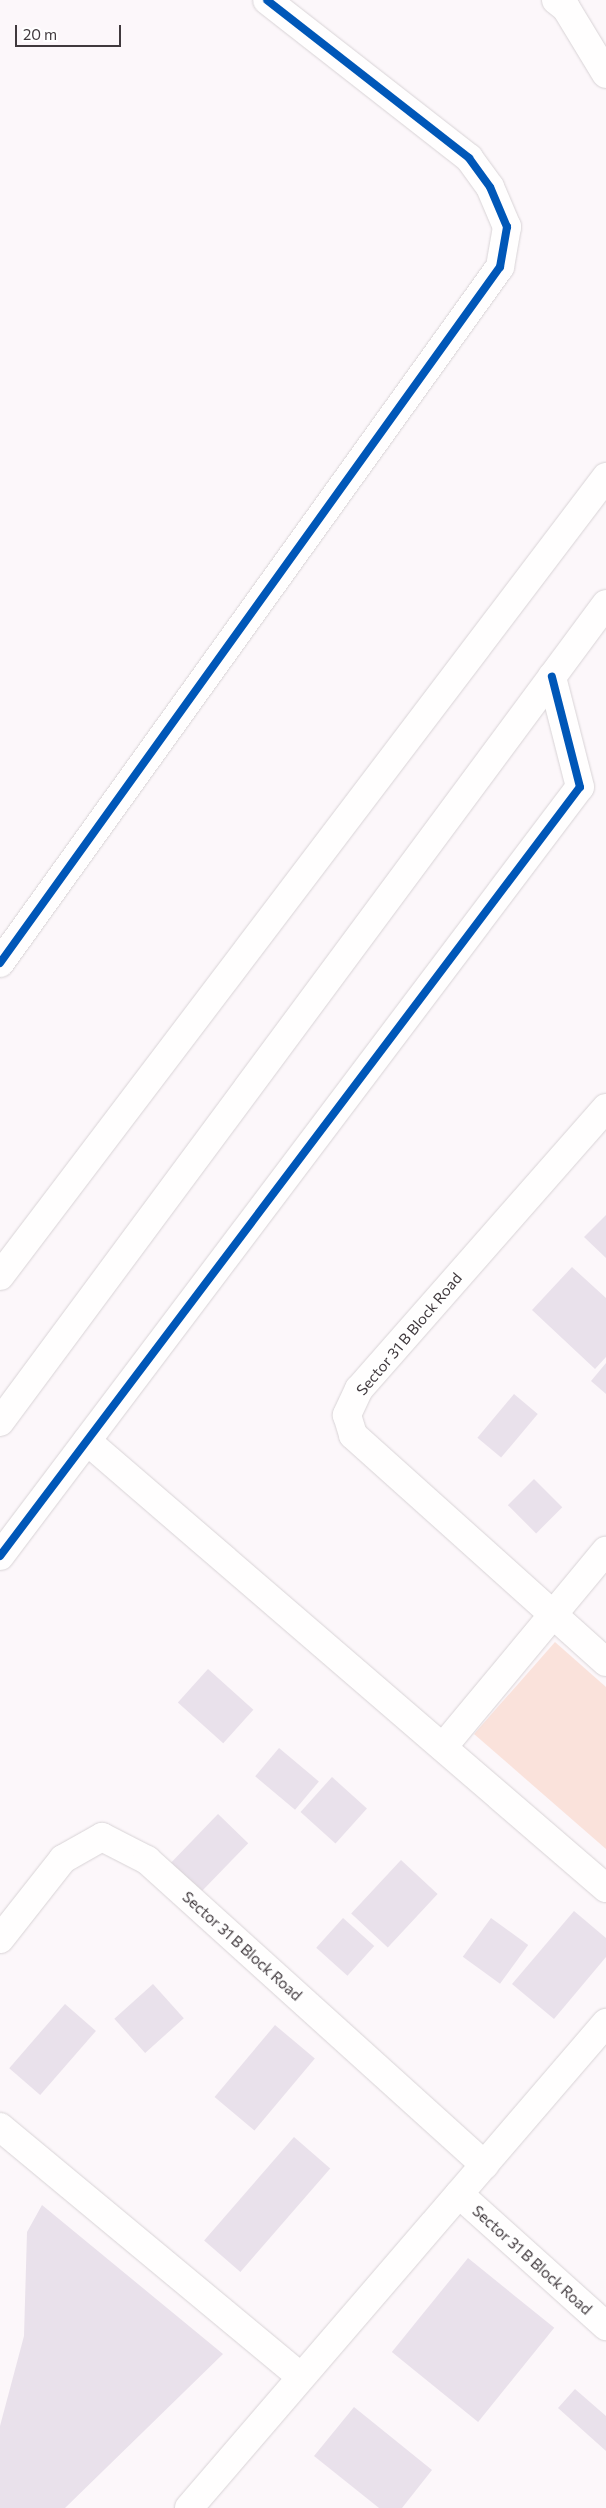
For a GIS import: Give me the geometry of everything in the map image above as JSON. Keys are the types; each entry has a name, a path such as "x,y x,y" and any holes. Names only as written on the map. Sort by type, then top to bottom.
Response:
{"street":[{"path":"0,963 500,267 507,227 490,187 469,158 267,0"},
{"path":"556,0 566,8 606,74"},
{"path":"0,1276 606,477"},
{"path":"0,1422 606,604"},
{"path":"0,1556 580,787 552,677"},
{"name":"Sector 31 B Block Road","path":"606,1108 360,1389 347,1415 353,1435 606,1662"},
{"path":"87,1441 606,1888"},
{"path":"443,1747 551,1614 606,1551"},
{"name":"Sector 31 B Block Road","path":"0,1939 63,1859 102,1837 147,1860 484,2165"},
{"name":"Sector 31 B Block Road","path":"188,2508 606,2023"},
{"path":"0,2126 302,2377"},
{"name":"Sector 31 B Block Road","path":"459,2194 606,2326"}],"shaded area":[{"path":"555,1642 606,1687 606,1849 474,1734"}],"building":[{"path":"606,1215 606,1258 584,1237"},
{"path":"572,1267 606,1298 606,1357 595,1369 532,1310"},
{"path":"606,1363 606,1394 591,1381"},
{"path":"514,1394 538,1414 501,1458 477,1438"},
{"path":"534,1479 562,1507 536,1533 508,1505"},
{"path":"208,1669 253,1710 223,1743 178,1702"},
{"path":"279,1748 319,1781 295,1810 255,1776"},
{"path":"332,1777 367,1808 335,1843 301,1812"},
{"path":"218,1814 248,1843 200,1893 170,1864"},
{"path":"401,1860 438,1894 388,1947 351,1913"},
{"path":"574,1911 606,1938 606,1957 554,2019 512,1984"},
{"path":"343,1918 374,1946 347,1976 316,1948"},
{"path":"491,1918 528,1945 500,1984 463,1957"},
{"path":"153,1984 184,2018 145,2053 114,2019"},
{"path":"65,2004 96,2031 40,2095 9,2068"},
{"path":"275,2025 315,2058 254,2130 215,2097"},
{"path":"294,2137 330,2168 240,2272 204,2240"},
{"path":"42,2205 223,2354 65,2508 0,2508 0,2426 24,2336 27,2232"},
{"path":"468,2258 554,2328 478,2422 392,2352"},
{"path":"575,2389 606,2416 606,2451 558,2408"},
{"path":"354,2407 432,2470 402,2508 379,2508 314,2456"}],"cycle path":[{"path":"0,963 500,267 507,227 490,187 469,158 267,0"},
{"path":"0,1556 580,787 552,677"}]}
